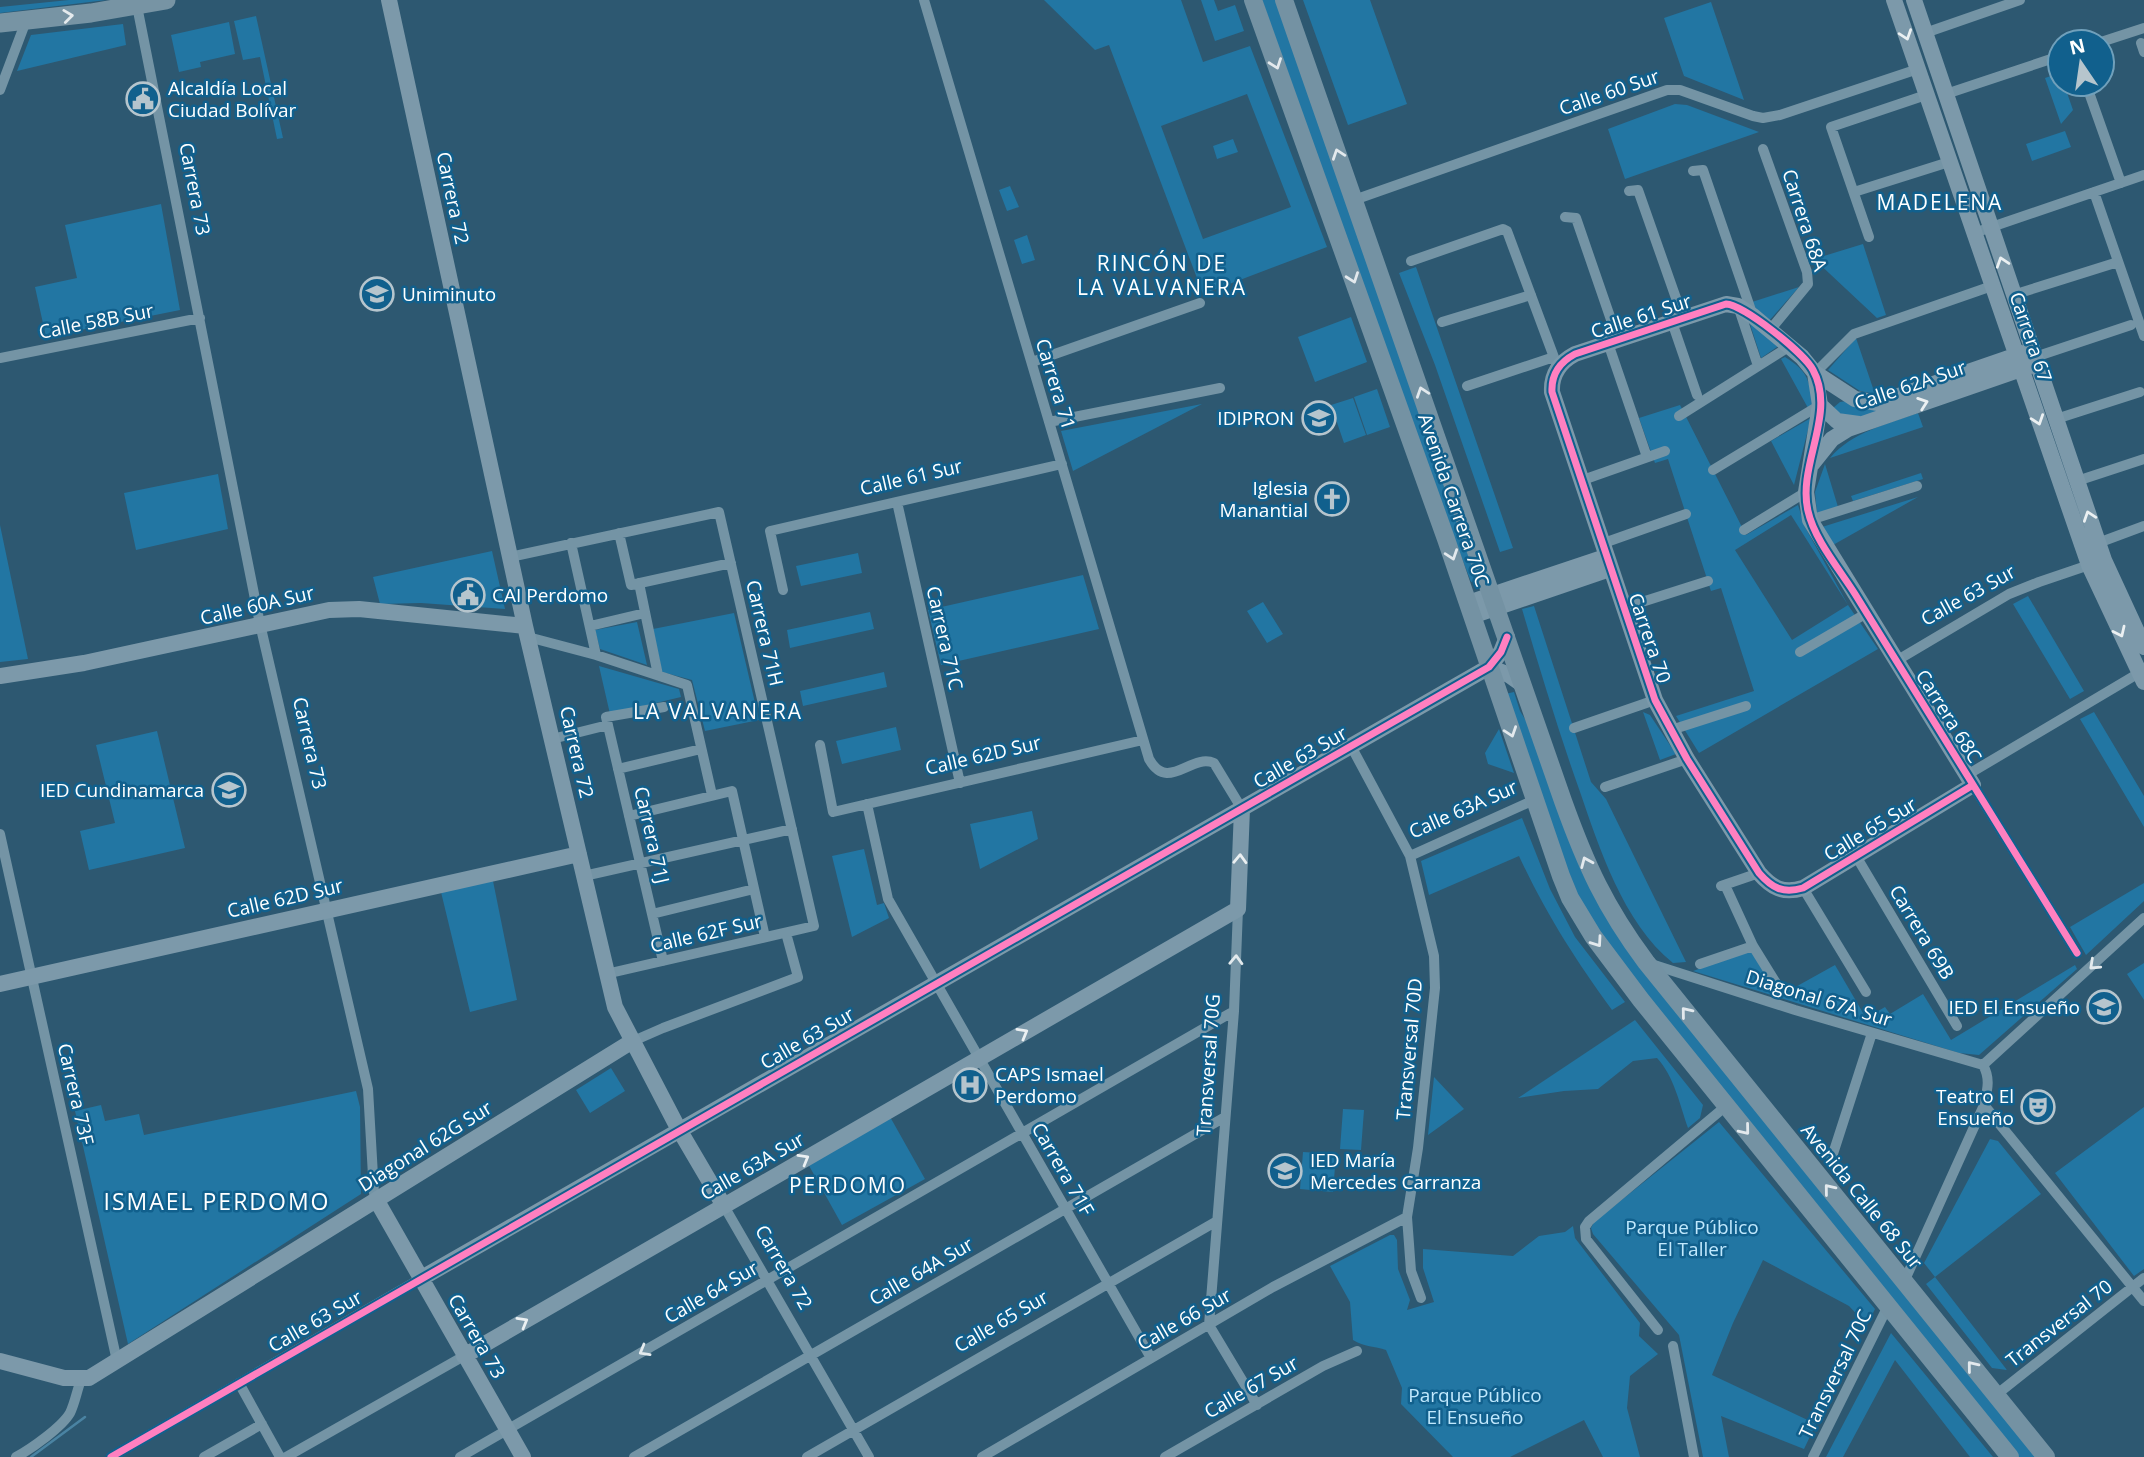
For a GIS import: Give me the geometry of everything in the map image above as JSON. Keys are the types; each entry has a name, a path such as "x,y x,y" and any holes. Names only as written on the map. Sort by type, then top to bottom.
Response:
{"highway":[{"path":"0,23 166,0"}],"main road":[{"name":"Avenida Carrera 70C","path":"1253,0 1570,898 1593,936 1726,1106"},
{"name":"Avenida Carrera 70C","path":"1284,0 1584,860 1615,919 1646,962"},
{"name":"Avenida Calle 68 Sur","path":"1646,962 2046,1457"},
{"path":"1726,1106 2010,1457"}],"street":[{"name":"Carrera 72","path":"388,0 510,557 615,1007 679,1130 869,1457"},
{"name":"Carrera 71","path":"924,0 1151,763 1163,772 1172,773 1201,761 1210,761 1218,766 1242,808"},
{"name":"Carrera 67","path":"1894,0 2018,363 2142,678"},
{"name":"Carrera 67","path":"1914,0 2098,543 2096,563 2144,647"},
{"path":"1925,33 2020,0"},
{"name":"Carrera 73","path":"136,6 260,624 368,1089 374,1193 420,1279 523,1457"},
{"path":"0,90 26,21"},
{"path":"2116,37 2144,28"},
{"path":"1869,237 1831,127 1926,93 2046,60"},
{"name":"Calle 60 Sur","path":"1354,200 1667,90 1680,90 1763,118 1918,69"},
{"path":"2091,98 2121,183"},
{"name":"Carrera 68A","path":"1763,149 1807,272 1808,284 1770,330"},
{"path":"1854,192 1949,162"},
{"path":"1693,171 1703,170 1753,316"},
{"path":"1973,233 2144,175"},
{"path":"1629,191 1638,190 1678,320 1697,395"},
{"path":"2094,192 2144,336"},
{"path":"1565,217 1576,218 1647,457"},
{"name":"Carrera 70","path":"1411,261 1503,229 1510,235 1556,362 1552,392 1655,700 1687,759 1759,873 1767,883 1779,890"},
{"path":"2013,295 2118,262"},
{"path":"1744,530 1805,492 1820,405 1815,373 1854,334 1992,286"},
{"path":"1442,322 1531,295"},
{"path":"1032,362 1200,303"},
{"name":"Calle 61 Sur","path":"1467,386 1556,362 1726,304 1738,306"},
{"path":"1738,306 1758,366"},
{"name":"Calle 62A Sur","path":"1738,306 1790,346 1807,361 1815,373 1855,399 1869,403 1885,402 2018,363"},
{"name":"Calle 58B Sur","path":"0,358 200,318"},
{"name":"Calle 62A Sur","path":"1810,466 1832,439 1859,425 2018,363 2131,326"},
{"path":"1679,416 1790,346"},
{"path":"1049,422 1220,388"},
{"path":"2056,419 2140,392"},
{"path":"1713,470 1820,405 1838,398 1855,399"},
{"path":"1820,405 1837,421 1859,425"},
{"path":"1580,481 1665,451"},
{"path":"2077,481 2144,458"},
{"name":"Calle 61 Sur","path":"783,590 770,531 1062,464"},
{"path":"1811,520 1917,486"},
{"name":"Carrera 68C","path":"1805,492 1811,520 2077,953"},
{"name":"Carrera 71C","path":"897,502 960,782"},
{"name":"Carrera 71H","path":"619,533 719,512 814,926"},
{"path":"1470,609 1606,557 1686,514"},
{"path":"2098,543 2144,526"},
{"path":"510,557 619,533 645,613 658,675"},
{"path":"571,543 596,655"},
{"path":"635,584 731,563"},
{"name":"Calle 63 Sur","path":"1896,661 2015,591 2096,563"},
{"path":"1623,608 1708,581"},
{"name":"Calle 60A Sur","path":"0,676 85,663 329,610 359,609 527,632"},
{"path":"590,625 645,613"},
{"path":"1800,652 1867,613"},
{"path":"527,632 687,685 712,795"},
{"name":"Calle 63 Sur","path":"111,1457 1489,667 1501,652 1507,637"},
{"path":"1489,667 1523,685"},
{"name":"Calle 65 Sur","path":"1779,890 1803,888 1970,780 2142,678"},
{"path":"1574,728 1655,700"},
{"path":"552,739 664,706"},
{"path":"1671,730 1746,706"},
{"name":"Carrera 71J","path":"607,721 663,961"},
{"name":"Calle 62D Sur","path":"820,745 833,812 1143,740"},
{"name":"Transversal 70D","path":"1351,746 1410,856 1424,925 1434,956 1435,988 1418,1148 1407,1217 1411,1271 1421,1298"},
{"path":"618,769 701,749"},
{"path":"1605,787 1687,759"},
{"path":"629,816 732,791 765,937"},
{"name":"Calle 63A Sur","path":"1410,856 1534,800"},
{"name":"Carrera 71F","path":"867,804 888,899 1151,1358"},
{"name":"Transversal 70G","path":"1209,1325 1234,1011 1242,808"},
{"path":"584,876 792,829"},
{"name":"Carrera 73F","path":"0,834 117,1361"},
{"name":"Calle 62D Sur","path":"0,984 579,854"},
{"name":"Carrera 69B","path":"1856,856 1957,1026"},
{"path":"1759,873 1723,886 1753,946 1776,983"},
{"path":"1803,888 1866,992"},
{"path":"653,914 754,889"},
{"name":"Calle 63A Sur","path":"286,1457 1238,909"},
{"path":"1904,1282 1984,1105 1989,1084 1983,1065 2143,921"},
{"name":"Calle 62F Sur","path":"606,974 814,926"},
{"name":"Diagonal 62G Sur","path":"85,1379 631,1042 798,977 786,933"},
{"path":"1700,964 1753,946"},
{"name":"Diagonal 67A Sur","path":"1646,962 1983,1065"},
{"name":"Calle 64 Sur","path":"460,1457 1234,1011"},
{"path":"1832,1160 1872,1033"},
{"path":"1984,1105 2144,1301"},
{"path":"1658,1330 1587,1239 1585,1227 1588,1221 1726,1106"},
{"name":"Calle 64A Sur","path":"634,1457 1226,1117"},
{"name":"Calle 66 Sur","path":"982,1457 1285,1281 1407,1217"},
{"name":"Calle 65 Sur","path":"807,1457 1217,1221"},
{"name":"Transversal 70","path":"1996,1395 2144,1278"},
{"name":"Transversal 70C","path":"1813,1457 1888,1306"},
{"path":"1209,1325 1257,1405"},
{"path":"1674,1346 1694,1457"},
{"name":"Calle 67 Sur","path":"1165,1457 1324,1366 1357,1351"},
{"path":"0,1361 64,1378 85,1379 65,1420 16,1457"},
{"path":"239,1383 280,1457"},
{"path":"204,1457 262,1424"}],"green space":[{"path":"69,0 106,0 0,13 0,7"},
{"path":"1044,0 1181,0 1203,62 1250,46 1327,247 1203,294 1109,45 1095,50","holes":["1247,94 1291,207 1203,239 1161,126"]},
{"path":"1201,0 1214,0 1218,11 1235,5 1244,31 1215,41"},
{"path":"1262,0 1276,0 1481,579 1471,582 1446,517"},
{"path":"1303,0 1370,0 1407,104 1348,125"},
{"path":"1711,2 1744,100 1684,76 1664,18"},
{"path":"256,16 283,138 277,139 260,57 243,60 234,21"},
{"path":"229,22 235,54 200,62 201,67 179,72 171,35"},
{"path":"123,24 126,45 17,71 31,35"},
{"path":"2052,98 2069,98 2073,110 2061,124"},
{"path":"1675,104 1687,105 1759,132 1625,179 1608,129"},
{"path":"2065,131 2071,147 2032,161 2026,144"},
{"path":"1233,139 1238,152 1217,159 1213,146"},
{"path":"1010,186 1019,207 1007,211 999,190"},
{"path":"161,204 180,310 46,337 35,287 77,278 65,225"},
{"path":"1027,235 1035,260 1022,264 1014,240"},
{"path":"1863,244 1886,315 1877,318 1814,259"},
{"path":"1416,267 1513,548 1500,552 1435,365 1399,273"},
{"path":"1799,287 1768,322 1756,312 1752,302"},
{"path":"1351,317 1367,362 1315,382 1298,337"},
{"path":"1749,321 1780,345 1761,358"},
{"path":"1856,338 1875,394 1860,391 1828,370"},
{"path":"1785,357 1802,371 1808,381 1813,404 1808,408 1781,359"},
{"path":"1377,389 1390,427 1367,435 1354,397"},
{"path":"1353,398 1366,435 1344,443 1331,405"},
{"path":"1840,402 1881,407 1871,416 1848,420 1833,408"},
{"path":"1202,404 1073,471 1061,431"},
{"path":"1680,405 1746,535 1798,505 1805,527 1848,605 1878,649 1699,753 1676,716 1754,691 1721,588 1711,591 1668,459 1655,463 1639,418","holes":["1791,515 1848,605 1792,640 1735,550"]},
{"path":"1918,413 1923,427 1830,458 1859,435"},
{"path":"1811,418 1794,485 1771,441"},
{"path":"1825,464 1838,507 1817,514 1815,492"},
{"path":"1921,473 1923,479 1853,501 1851,496"},
{"path":"218,474 228,529 136,550 124,493"},
{"path":"1918,497 1833,545 1822,527"},
{"path":"0,525 28,659 0,662"},
{"path":"492,551 505,609 421,603 380,604 373,577"},
{"path":"858,553 862,573 801,586 796,566"},
{"path":"1083,575 1099,629 941,665 928,610"},
{"path":"2028,596 2084,691 2070,699 2013,604"},
{"path":"1263,602 1283,634 1267,643 1247,611"},
{"path":"1534,606 1591,782 1606,799 1686,962 1673,963 1655,946 1627,906 1604,859 1564,745 1522,609"},
{"path":"870,612 874,629 790,648 787,630"},
{"path":"734,613 759,720 705,731 692,680 662,672 653,629"},
{"path":"637,622 647,665 600,649 595,630"},
{"path":"599,666 679,689 681,697 610,714"},
{"path":"884,672 887,687 803,706 800,691"},
{"path":"1514,692 1520,711 1531,729 1580,866 2036,1457 2017,1457 1613,954 1574,892 1505,694"},
{"path":"1643,712 1650,715 1676,754 1660,760"},
{"path":"2094,712 2144,796 2144,827 2080,719"},
{"path":"896,727 901,750 842,764 836,741"},
{"path":"1499,729 1514,773 1488,764 1485,753"},
{"path":"157,731 185,848 89,870 80,831 115,823 96,745"},
{"path":"1032,811 1038,839 980,869 970,824"},
{"path":"1522,818 1550,889 1575,937 1625,1002 1612,1010 1562,936 1519,856 1429,895 1421,861"},
{"path":"864,849 877,905 884,903 889,918 852,937 832,856"},
{"path":"493,881 517,1000 470,1012 441,892"},
{"path":"2144,883 2144,901 2086,955 2070,927"},
{"path":"1753,950 1776,989 1787,983 1790,990 1835,965 1866,1018 1885,1007 1890,1014 1923,994 1951,1040 2075,965 2077,969 1979,1055 1959,1053 1693,971"},
{"path":"2144,963 2144,1000 2127,974"},
{"path":"1635,1020 1703,1105 1700,1118 1688,1128 1672,1082 1657,1058 1633,1061 1598,1089 1518,1098"},
{"path":"611,1068 625,1091 590,1113 576,1090"},
{"path":"1434,1077 1464,1109 1428,1135"},
{"path":"356,1091 360,1107 361,1194 128,1344 75,1111 101,1105 105,1121 139,1114 144,1135"},
{"path":"2144,1107 2144,1269 2134,1276 2055,1173"},
{"path":"1343,1109 1364,1110 1361,1150 1340,1149"},
{"path":"889,1115 925,1179 842,1225 807,1162"},
{"name":"Parque Público El Taller","path":"1719,1122 1875,1309 1867,1325 1849,1306 1763,1260 1712,1375 1816,1424 1804,1449 1721,1416 1729,1457 1703,1457 1679,1335 1593,1234 1591,1228 1594,1222"},
{"path":"1990,1139 1998,1141 2041,1194 1935,1277 1924,1263"},
{"path":"1303,1152 1336,1154 1333,1192 1300,1189"},
{"name":"Parque Público El Ensueño","path":"1573,1226 1575,1238 1640,1323 1639,1336 1658,1354 1630,1376 1627,1408 1640,1457 1603,1457 1584,1420 1510,1457 1453,1457 1401,1404 1402,1388 1386,1350 1353,1340 1350,1302 1330,1266 1394,1235 1397,1240 1398,1269 1410,1300 1407,1310 1434,1302 1423,1268 1423,1249 1513,1256 1539,1236 1565,1232"},
{"path":"1935,1277 2007,1370 1992,1368 1926,1284"},
{"path":"1891,1333 1993,1457 1970,1457 1895,1360 1843,1457 1826,1457"}],"waterway":[{"path":"31,1457 85,1417"}],"cycle path":[{"path":"1973,785 1803,888 1784,890 1773,886 1759,873 1687,759 1655,700 1552,392 1555,374 1565,361 1575,354 1726,304 1735,306 1759,321 1807,362 1819,387 1821,404 1806,494 1811,522 1828,554 1855,594 2077,953"},
{"path":"111,1457 1489,667 1501,652 1507,637"}],"place":[{"name":"Alcaldía Local Ciudad Bolívar","path":"143,99"},
{"name":"Uniminuto","path":"377,294"},
{"name":"IDIPRON","path":"1319,418"},
{"name":"Iglesia Manantial","path":"1332,499"},
{"name":"CAI Perdomo","path":"468,595"},
{"name":"IED Cundinamarca","path":"229,790"},
{"name":"IED El Ensueño","path":"2104,1007"},
{"name":"CAPS Ismael Perdomo","path":"970,1085"},
{"name":"Teatro El Ensueño","path":"2038,1107"},
{"name":"IED María Mercedes Carranza","path":"1285,1171"}],"district":[{"name":"MADELENA","path":"1940,202"},
{"name":"RINCÓN DE LA VALVANERA","path":"1162,275"},
{"name":"LA VALVANERA","path":"718,711"},
{"name":"PERDOMO","path":"848,1185"},
{"name":"ISMAEL PERDOMO","path":"217,1201"}]}
